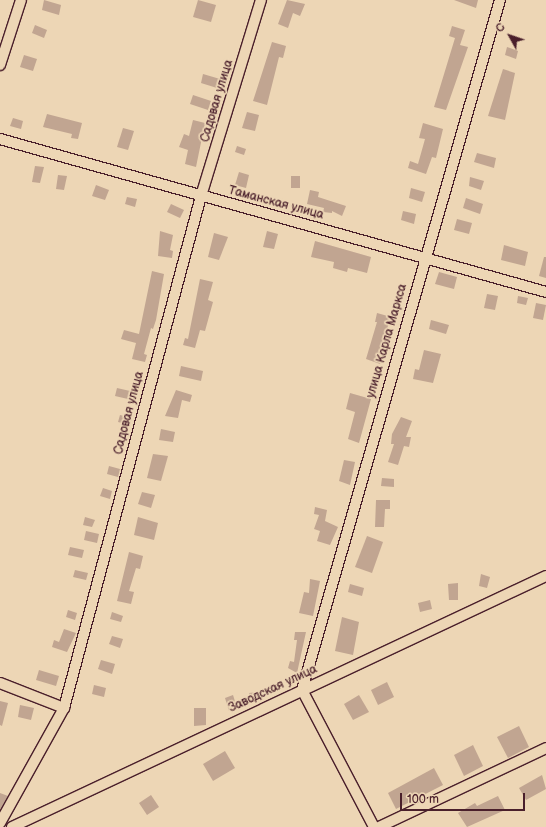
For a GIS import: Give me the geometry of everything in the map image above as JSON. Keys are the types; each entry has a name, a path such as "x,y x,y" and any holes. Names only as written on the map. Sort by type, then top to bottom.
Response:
{"street":[{"path":"0,65 21,0"},
{"name":"Садовая улица","path":"0,823 64,708 201,196 261,0"},
{"name":"улица Карла Маркса","path":"302,690 424,257 500,0"},
{"name":"Таманская улица","path":"0,139 546,292"},
{"name":"Заводская улица","path":"12,827 546,576"},
{"path":"0,683 64,708"},
{"path":"302,690 374,827"},
{"path":"379,827 546,748"}],"building":[{"path":"44,0 61,5 59,15 42,10"},
{"path":"198,0 216,5 211,22 193,17"},
{"path":"287,0 305,4 300,16 293,13 288,28 278,24"},
{"path":"454,0 478,0 476,8"},
{"path":"35,25 47,30 44,38 32,33"},
{"path":"452,26 465,30 460,45 468,47 446,110 434,107 455,38 449,36"},
{"path":"272,42 286,46 283,58 279,57 267,105 253,101"},
{"path":"507,47 518,51 516,59 505,55"},
{"path":"24,55 37,59 33,71 20,67"},
{"path":"503,69 515,73 505,120 488,116"},
{"path":"203,74 220,79 217,88 201,83"},
{"path":"193,95 211,101 208,110 190,104"},
{"path":"247,112 259,115 255,131 242,128"},
{"path":"47,114 82,123 78,139 71,138 72,134 43,127"},
{"path":"13,118 23,121 21,129 10,126"},
{"path":"193,120 205,123 196,167 185,164 188,150 179,147 184,134 189,136"},
{"path":"423,123 443,129 436,158 432,157 426,174 408,168 410,161 418,164 425,139 419,138"},
{"path":"123,128 134,131 128,150 117,147"},
{"path":"237,146 246,149 244,155 235,152"},
{"path":"477,153 496,158 494,168 474,162"},
{"path":"35,166 44,167 40,183 32,182"},
{"path":"239,172 249,175 246,188 235,185"},
{"path":"58,175 67,176 64,190 56,189"},
{"path":"291,176 300,176 300,188 291,188"},
{"path":"470,177 484,181 481,190 469,186"},
{"path":"96,185 109,190 105,200 92,196"},
{"path":"411,188 425,192 422,202 409,198"},
{"path":"310,190 319,192 318,197 346,206 342,216 332,211 332,213 323,212 324,208 307,204"},
{"path":"127,197 137,199 135,207 125,204"},
{"path":"466,198 483,204 480,214 463,208"},
{"path":"171,204 184,210 180,218 167,212"},
{"path":"403,211 416,214 414,224 401,220"},
{"path":"457,219 472,223 469,234 454,230"},
{"path":"160,231 173,235 170,250 173,251 172,258 158,256"},
{"path":"267,231 278,234 274,249 263,247"},
{"path":"214,233 228,237 219,260 208,257"},
{"path":"315,241 371,257 367,273 348,268 347,272 333,268 334,262 311,257"},
{"path":"504,245 528,252 525,266 501,260"},
{"path":"544,257 546,257 546,278 539,276"},
{"path":"152,271 164,274 156,320 153,329 151,328 144,354 147,355 145,362 132,359 136,343 121,339 124,330 139,334"},
{"path":"439,272 457,277 454,289 435,284"},
{"path":"200,279 213,282 208,300 213,302 205,331 200,330 195,348 183,345 185,338 188,339"},
{"path":"487,294 498,296 495,310 484,308"},
{"path":"518,296 528,298 526,305 517,303"},
{"path":"536,303 546,305 543,320 533,318"},
{"path":"377,313 391,317 386,332 390,333 380,364 366,359 377,322 375,322"},
{"path":"431,320 449,325 446,334 429,329"},
{"path":"424,350 441,354 433,383 413,379 415,369 419,370"},
{"path":"181,366 203,371 201,381 179,376"},
{"path":"117,388 130,391 128,399 115,396"},
{"path":"176,390 192,395 190,402 182,400 178,418 165,416"},
{"path":"350,393 371,399 359,443 348,439 355,412 346,409"},
{"path":"120,415 132,418 130,425 118,422"},
{"path":"401,417 412,421 406,437 411,437 409,447 404,446 398,465 388,462 394,444 391,444 392,434"},
{"path":"161,429 175,432 173,442 159,440"},
{"path":"153,454 168,456 161,481 147,478"},
{"path":"344,460 355,462 350,485 339,481"},
{"path":"109,466 120,469 118,477 107,474"},
{"path":"382,478 394,479 394,487 381,486"},
{"path":"103,488 112,491 110,499 100,496"},
{"path":"142,492 155,495 151,508 138,504"},
{"path":"376,500 390,500 390,509 385,509 384,527 375,527"},
{"path":"315,507 327,510 325,521 338,527 330,545 317,541 320,531 314,529 319,515 314,514"},
{"path":"85,517 95,520 92,527 83,525"},
{"path":"138,517 158,523 154,540 134,535"},
{"path":"86,531 99,534 97,543 84,540"},
{"path":"367,536 383,542 372,573 355,567"},
{"path":"70,547 84,550 82,558 68,555"},
{"path":"129,552 143,556 140,569 136,568 129,591 134,592 131,604 117,601"},
{"path":"75,570 88,573 86,580 73,577"},
{"path":"481,574 490,577 487,588 479,586"},
{"path":"310,579 320,581 313,616 299,613 304,592 309,593"},
{"path":"458,583 458,600 449,600 448,584"},
{"path":"350,584 364,588 362,596 348,592"},
{"path":"430,600 432,609 420,612 418,603"},
{"path":"68,610 77,613 75,620 66,617"},
{"path":"112,612 123,616 121,622 110,619"},
{"path":"342,617 359,622 353,655 335,651"},
{"path":"64,629 76,633 67,652 52,647 54,640 59,642"},
{"path":"295,632 306,632 297,673 288,668 290,661 294,662 297,640 294,640"},
{"path":"112,636 123,639 120,648 109,644"},
{"path":"101,660 115,664 112,674 98,669"},
{"path":"39,670 59,676 56,686 36,680"},
{"path":"387,682 394,697 378,705 371,690"},
{"path":"94,685 106,688 104,697 92,694"},
{"path":"257,692 258,701 250,702 249,693"},
{"path":"233,695 237,708 229,711 225,698"},
{"path":"359,695 369,712 353,720 344,704"},
{"path":"0,701 8,703 2,726 0,725"},
{"path":"20,705 34,708 31,720 18,717"},
{"path":"194,708 206,708 206,725 194,726"},
{"path":"519,726 529,747 508,758 497,737"},
{"path":"473,745 483,766 464,776 454,755"},
{"path":"225,751 235,768 213,781 203,764"},
{"path":"434,768 443,785 396,809 388,793"},
{"path":"542,775 546,789 526,800 519,788"},
{"path":"0,793 8,796 0,810"},
{"path":"151,795 159,807 147,815 139,803"},
{"path":"498,796 505,810 467,827 458,813 475,803 477,806"}]}
